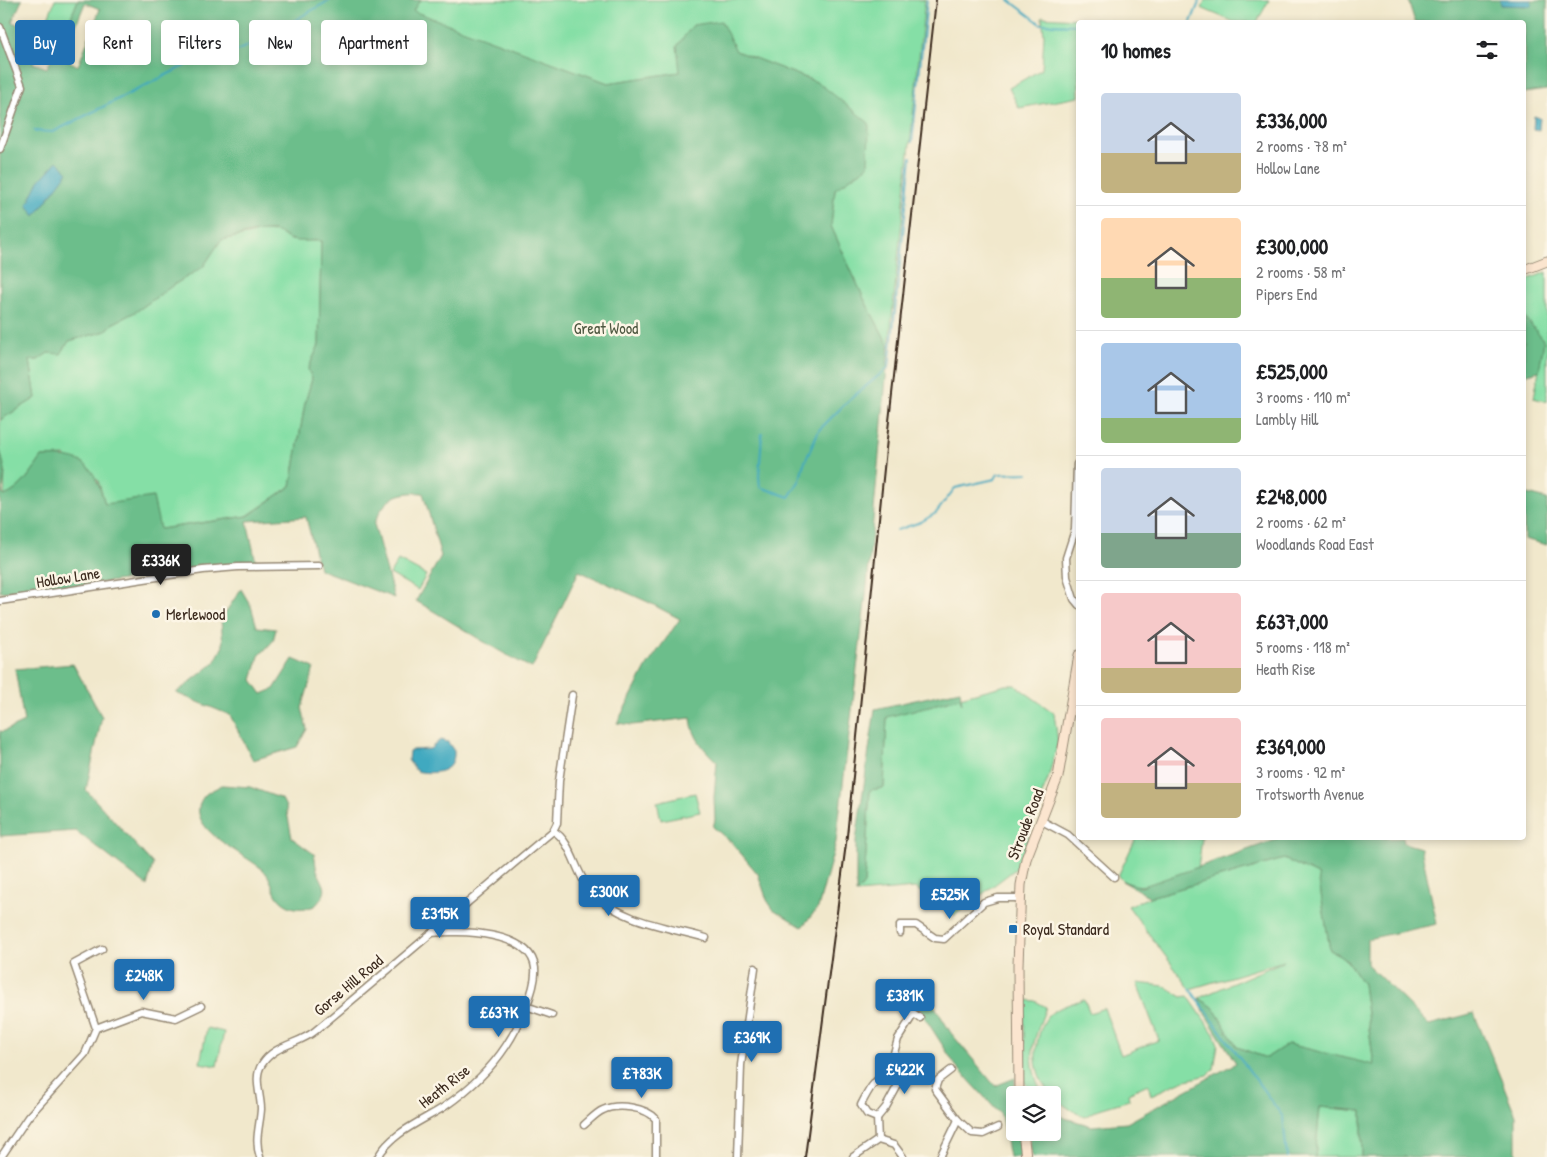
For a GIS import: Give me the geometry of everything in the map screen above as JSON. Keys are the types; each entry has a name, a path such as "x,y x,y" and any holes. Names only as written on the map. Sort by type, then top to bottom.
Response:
{"street":[{"path":"0,27 22,86 0,149"},
{"path":"1526,269 1547,261"},
{"path":"1076,497 1075,530 1066,558 1067,577 1076,603"},
{"name":"Hollow Lane","path":"0,601 203,570 238,567 319,566"},
{"name":"Stroude Road","path":"1019,1086 1018,965 1021,898 1026,859 1058,777 1076,672"},
{"path":"572,695 559,781 556,823 553,831 562,837 585,884 602,900 622,912 652,924 706,938"},
{"path":"1042,821 1068,835 1114,877"},
{"name":"Gorse Hill Road","path":"260,1157 256,1144 260,1112 258,1075 260,1066 274,1051 313,1033 451,914 553,831"},
{"path":"900,933 900,925 916,925 935,938 944,939 987,901 1021,898"},
{"name":"Heath Rise","path":"378,1157 396,1137 445,1106 493,1062 507,1045 526,1006 534,978 535,966 524,949 500,938 473,932 431,933"},
{"path":"1,1157 28,1117 85,1054 96,1028 74,964 102,949"},
{"path":"738,1157 741,1065 755,968"},
{"path":"902,1005 913,1015 920,1018"},
{"path":"96,1028 141,1012 176,1018 201,1006"},
{"path":"526,1006 552,1015"},
{"path":"888,1074 898,1039 913,1015"},
{"path":"951,1070 938,1080 935,1089 958,1120 972,1133 983,1134 998,1127"},
{"path":"877,1118 867,1114 861,1105 874,1083 882,1076 888,1074 896,1078 898,1085 886,1107 877,1118 878,1140"},
{"path":"584,1126 603,1110 611,1108 649,1112 656,1119 656,1157"},
{"path":"940,1157 958,1120"},
{"path":"853,1157 878,1140"},
{"path":"878,1140 894,1145 903,1157"},
{"path":"1025,1141 1026,1157"}],"green space":[{"name":"Great Wood","path":"0,0 22,0 12,22 15,23 15,65 39,65 47,68 48,65 75,64 78,66 85,48 85,65 151,65 151,20 96,20 100,9 85,3 75,28 75,20 70,20 78,0 420,0 413,11 608,83 680,72 677,46 693,25 721,21 736,51 819,83 869,123 868,166 835,189 831,226 865,301 889,346 867,586 836,842 818,908 802,927 773,909 767,900 758,874 732,843 713,827 715,820 714,797 717,762 700,742 694,731 691,718 632,725 617,723 647,666 680,619 648,602 579,571 532,668 517,661 416,601 441,556 423,493 406,493 392,498 382,508 374,524 394,598 319,569 306,517 247,521 256,562 78,586 0,592 0,450 5,470 2,493 4,496 21,485 42,457 69,458 78,460 91,471 101,490 105,504 153,497 160,529 248,516 291,486 305,403 312,379 308,369 319,345 321,241 293,240 272,231 221,240 203,267 137,311 112,324 106,331 69,341 61,354 48,353 38,360 30,360 36,398 0,420"},
{"path":"55,0 78,0 70,20 47,20"},
{"path":"420,0 925,0 889,346 865,301 831,226 835,189 868,166 819,83 736,51 678,46 681,72 608,83 412,11"},
{"path":"1206,0 1269,0 1258,20 1229,20 1201,8"},
{"path":"1408,0 1500,0 1502,5 1532,6 1531,0 1547,0 1547,90 1526,93 1526,20 1414,20"},
{"path":"1042,17 1094,20 1076,20 1076,98 1019,108 1009,88 1042,69 1044,35"},
{"path":"258,231 279,232 290,240 321,241 319,345 308,369 312,379 305,403 291,486 247,516 160,529 105,504 98,480 65,456 42,457 21,485 4,496 5,470 0,450 0,420 36,398 30,360 38,360 48,353 64,349 69,341 106,331 112,324 137,311 203,267 221,240"},
{"path":"1547,272 1547,402 1534,398 1544,341 1526,318 1526,280"},
{"path":"1526,318 1544,341 1539,371 1526,374"},
{"path":"1526,494 1547,499 1547,545 1526,540"},
{"path":"398,560 426,575 418,590 390,574"},
{"path":"241,589 251,606 257,627 276,629 273,641 259,656 252,680 262,694 274,689 293,659 314,668 302,708 307,729 297,747 253,760 230,715 176,693 214,663 223,646 221,619"},
{"path":"73,664 102,717 86,790 153,864 147,886 76,831 0,836 0,730 2,732 24,722 15,669"},
{"path":"1006,685 1015,685 1054,713 1058,742 1048,779 1035,812 1018,867 955,915 915,888 856,893 864,884 870,790 884,787 887,716"},
{"path":"960,690 962,704 960,698 887,717 884,788 870,790 864,884 856,893 856,840 875,709"},
{"path":"222,785 250,787 282,799 286,807 292,838 314,854 316,868 324,884 325,892 315,906 307,908 292,907 281,901 265,872 219,839 200,819 199,807 205,795"},
{"path":"695,793 700,812 661,820 657,802"},
{"path":"1135,840 1202,840 1198,869 1168,880 1145,885 1125,882 1118,876"},
{"path":"1275,840 1403,840 1404,843 1421,848 1437,924 1367,939 1367,964 1429,1025 1474,1013 1516,1116 1516,1157 1362,1157 1362,1111 1320,1107 1315,1157 1032,1157 1030,1141 1061,1141 1061,1115 1092,1126 1127,1123 1236,1063 1205,1014 1199,998 1213,1007 1237,1047 1266,1058 1288,1044 1374,1065 1363,984 1345,958 1330,950 1318,875 1284,859 1150,897 1122,881 1141,887"},
{"path":"1284,859 1318,875 1330,950 1345,958 1363,984 1374,1066 1288,1044 1266,1058 1237,1047 1213,1007 1199,998 1284,961 1190,989 1128,906 1150,897"},
{"path":"920,982 951,1033 995,1086 1015,1078 1015,1086 1006,1086 1006,1141 1019,1141 1021,1157 1009,1157 1001,1115 956,1066 912,998 888,996 892,987"},
{"path":"1137,983 1164,986 1182,997 1188,996 1214,1034 1218,1044 1214,1069 1208,1075 1182,1081 1151,1095 1148,1084 1128,1093 1129,1100 1096,1110 1085,1117 1061,1103 1061,1086 1045,1086 1037,1069 1037,1044 1041,1028 1049,1015 1084,999 1090,1013 1104,1008 1121,1055 1159,1040"},
{"path":"1025,1000 1035,1001 1046,1007 1033,1051 1034,1071 1038,1086 1028,1086 1023,1081"},
{"path":"207,1028 224,1032 217,1066 200,1063"},
{"path":"1320,1107 1362,1111 1362,1157 1315,1157"}],"water":[{"path":"1500,0 1531,0 1532,6 1501,5"},
{"path":"1534,116 1540,118 1539,130 1533,129"},
{"path":"57,161 68,172 35,216 27,205 39,181"},
{"path":"440,740 448,742 454,751 454,758 451,764 442,771 429,773 416,771 408,760 409,752 412,750 430,749"}],"waterway":[{"path":"34,131 53,132 220,48 226,56 264,38 330,0"},
{"path":"912,142 927,0"},
{"path":"1009,0 1041,24 1076,25"},
{"path":"1192,20 1200,0"},
{"path":"762,434 760,487 789,497 800,480 803,466 819,430 848,401 889,367 911,157"},
{"path":"897,530 921,522 936,513 955,488 995,479 998,474 1028,473"},
{"path":"1190,989 1283,1117 1287,1157"}],"railway":[{"path":"805,1157 847,836 887,439 936,0"}],"place":[{"name":"Merlewood","path":"156,614"},
{"name":"Royal Standard","path":"1013,929"}]}
